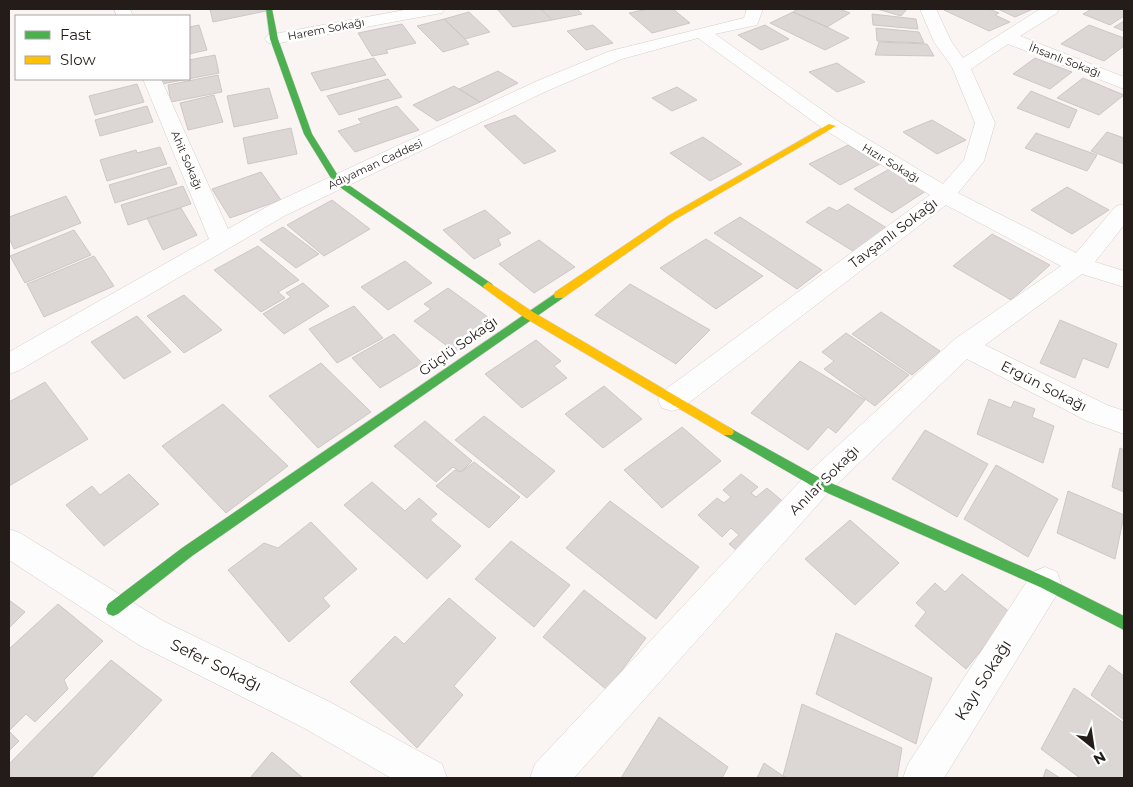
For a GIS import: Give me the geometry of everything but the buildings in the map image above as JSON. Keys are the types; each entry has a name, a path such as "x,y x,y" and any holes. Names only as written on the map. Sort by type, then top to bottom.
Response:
{"street":[{"path":"269,9 274,39 308,134 337,181 529,315 672,400 818,483 1045,583 1124,623"},
{"name":"Harem Sokağı","path":"274,39 414,11 436,9"},
{"name":"Tavşanlı Sokağı","path":"672,400 945,195 974,160 985,123 961,66 943,42 928,9"},
{"path":"961,66 1051,9"},
{"name":"Adıyaman Caddesi","path":"12,353 222,242 278,210 542,86 608,58 758,14"},
{"name":"Hızır Sokağı","path":"701,32 832,126 945,195 1078,266 1124,279"},
{"name":"İhsanlı Sokağı","path":"1006,37 1121,77"},
{"name":"Ahit Sokağı","path":"152,80 222,242"},
{"name":"Güçlü Sokağı","path":"113,609 187,552 671,218 832,126"},
{"name":"Anılar Sokağı","path":"549,778 818,483 964,346 1078,266 1124,211"},
{"name":"Ergün Sokağı","path":"964,346 1097,413 1124,423"},
{"name":"Sefer Sokağı","path":"9,543 151,633 317,714 428,778"},
{"name":"Kayı Sokağı","path":"922,778 1045,583"}],"traffic: fast":[{"path":"269,9 274,39 308,134 337,181 488,286"},
{"path":"113,609 187,552 559,295"},
{"path":"728,432 818,483 1045,583 1124,623"}],"traffic: slow":[{"path":"559,295 671,218 832,126"},
{"path":"488,286 529,315 728,432"}]}
